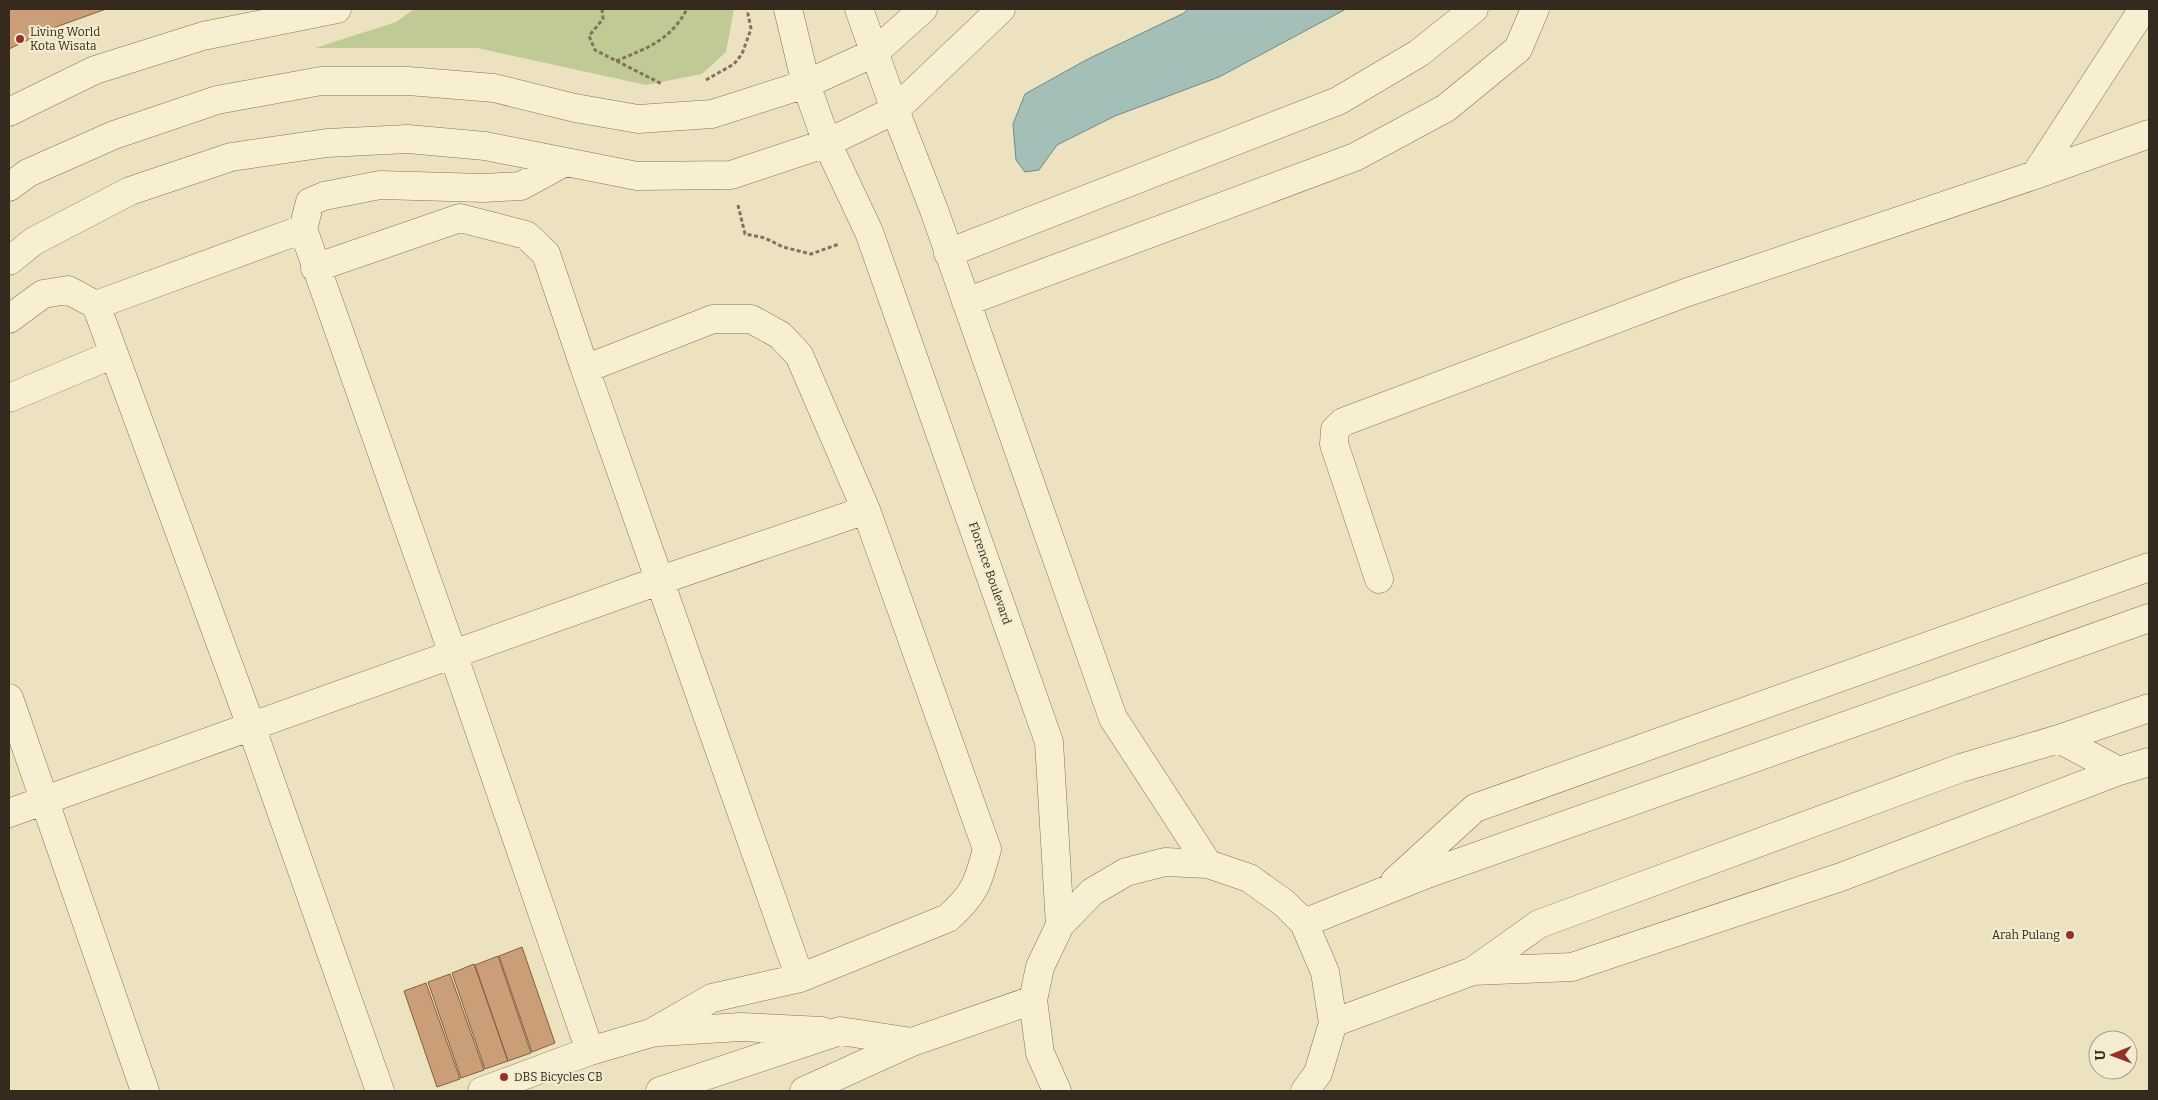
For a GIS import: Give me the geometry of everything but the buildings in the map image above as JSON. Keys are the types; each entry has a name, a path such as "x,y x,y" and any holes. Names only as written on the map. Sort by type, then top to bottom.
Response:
{"street":[{"path":"9,112 95,70 194,39 337,9"},
{"name":"Florence Boulevard","path":"788,9 806,84 827,142 869,232 1049,742 1060,925"},
{"path":"859,9 894,110 934,210 1113,718 1208,864"},
{"path":"9,187 28,173 114,135 217,100 321,81 408,81 494,88 575,108 638,119 712,114 806,84 874,53 923,9"},
{"path":"9,261 34,241 130,192 231,157 327,143 408,139 485,146 563,163 637,176 731,175 827,142 894,110 1001,9"},
{"path":"948,252 1338,101 1420,53 1474,9"},
{"path":"966,302 1355,157 1446,108 1518,49 1536,9"},
{"path":"2036,176 2143,9"},
{"path":"1379,578 1334,444 1335,430 1342,422 1685,293 2036,176 2149,134"},
{"path":"563,163 521,186 484,188 380,185 324,196 310,202 303,229 315,268 453,654 590,1051"},
{"path":"315,268 460,218 526,235 546,254 800,978"},
{"path":"96,305 303,229"},
{"path":"9,319 43,294 60,291 68,290 96,305 251,726 380,1091"},
{"path":"585,369 713,319 751,319 780,335 799,355 866,510 987,849 979,880 966,902 948,918 800,978 712,998 651,1033"},
{"path":"9,398 114,354"},
{"path":"9,813 661,580 866,510"},
{"path":"1383,892 1475,808 2149,567"},
{"path":"1304,923 1428,874 2149,618"},
{"path":"9,698 145,1091"},
{"path":"1333,1023 1473,971 1539,924 1961,768 2059,739 2149,708"},
{"path":"2059,739 2119,771"},
{"path":"1473,971 1572,967 1841,877 2119,771 2149,762"},
{"path":"1057,1091 1040,1053 1033,1000 1040,967 1060,925 1092,892 1126,872 1165,862 1208,864 1249,878 1284,903 1304,923 1324,972 1333,1023 1318,1073 1304,1091"},
{"path":"804,1091 912,1042 1033,1000"},
{"path":"482,1091 590,1051 651,1033 741,1027 840,1031 912,1042"},
{"path":"660,1091 840,1031"}],"path":[{"path":"602,9 603,19 589,36 594,50 664,85"},
{"path":"616,61 656,44 680,23 686,9"},
{"path":"697,83 706,81 734,64 742,54 750,29 747,9"},
{"path":"706,81 712,114"},
{"path":"731,175 746,234 764,238 783,247 811,254 869,232"}],"green space":[{"path":"414,9 734,9 726,52 702,74 646,85 477,48 315,48 396,22"}],"water":[{"path":"1188,9 1346,9 1219,77 1115,116 1057,145 1039,170 1025,172 1016,160 1013,124 1025,94 1086,60 1184,13"}],"place":[{"name":"Living World Kota Wisata","path":"20,39"},
{"name":"Arah Pulang","path":"2070,935"},
{"name":"DBS Bicycles CB","path":"504,1077"}]}
